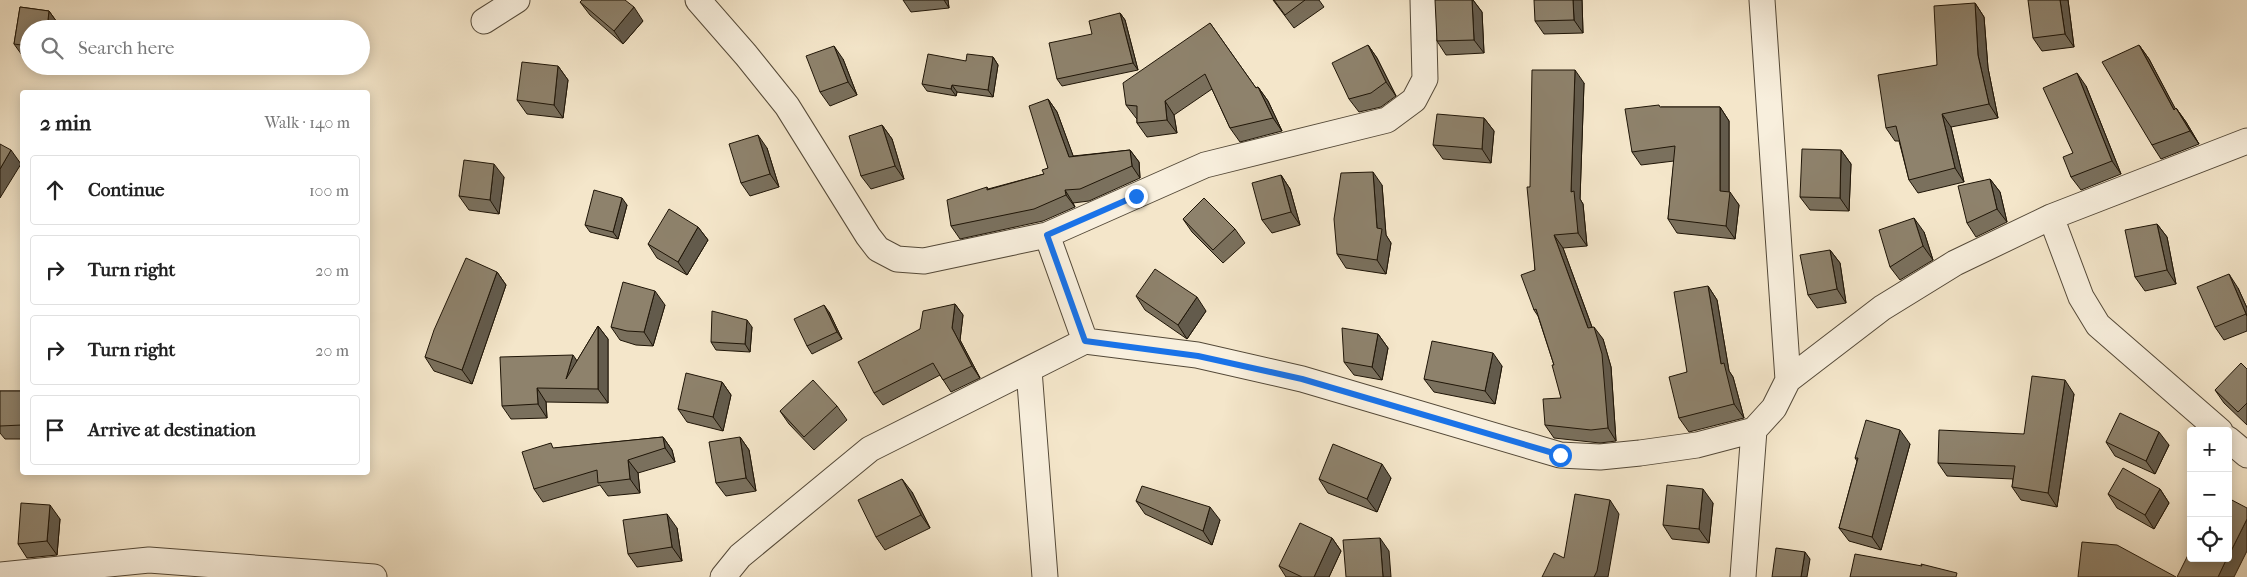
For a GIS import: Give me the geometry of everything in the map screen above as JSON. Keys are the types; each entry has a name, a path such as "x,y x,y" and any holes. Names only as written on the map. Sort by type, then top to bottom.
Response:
{"street":[{"path":"484,21 517,0"},
{"path":"698,0 787,106 878,250 897,259 924,260 1047,235 1206,165 1387,120 1414,100 1426,79 1423,0"},
{"path":"1762,0 1788,380"},
{"path":"723,577 740,556 870,449 1085,341 1198,356 1302,379 1560,455 1600,457 1640,453 1697,445 1754,430 1774,408 1788,380 1882,308 1955,263 2051,217 2247,141"},
{"path":"2051,217 2081,298 2098,325 2215,427"},
{"path":"1047,235 1085,341"},
{"path":"1029,370 1045,577"},
{"path":"1743,577 1754,430"},
{"path":"2232,442 2247,455"},
{"path":"0,576 149,560 374,577"}],"building":[{"path":"582,0 625,0 634,7 614,31 580,2"},
{"path":"1274,0 1305,0 1285,15"},
{"path":"1435,0 1472,0 1474,40 1437,41"},
{"path":"1534,0 1573,0 1574,20 1535,21"},
{"path":"2028,0 2060,0 2065,34 2033,38"},
{"path":"1975,3 1978,55 1989,104 1942,114 1955,168 1909,180 1896,126 1886,128 1878,75 1937,65 1934,6"},
{"path":"20,7 49,11 48,20 20,20 20,45 14,44"},
{"path":"1120,13 1133,63 1057,79 1049,43 1092,34 1089,21"},
{"path":"1210,23 1256,88 1258,87 1273,118 1230,128 1205,74 1165,101 1167,120 1137,123 1137,106 1126,105 1123,83"},
{"path":"1368,45 1386,82 1371,93 1349,99 1332,63"},
{"path":"2139,45 2174,110 2176,108 2190,131 2152,145 2102,62"},
{"path":"834,46 848,82 820,92 806,56"},
{"path":"928,54 966,61 967,54 993,57 988,90 952,85 951,89 922,84"},
{"path":"522,62 558,66 554,105 517,100"},
{"path":"1532,70 1575,70 1571,192 1574,191 1578,233 1554,235 1588,328 1594,327 1602,354 1608,428 1591,430 1545,425 1543,399 1561,398 1552,365 1554,365 1536,309 1534,310 1521,275 1535,270 1527,187 1530,187"},
{"path":"2077,73 2112,161 2071,177 2063,157 2073,153 2043,88"},
{"path":"1048,99 1069,157 1130,150 1132,166 1080,189 1065,190 1066,195 1034,209 951,226 947,200 987,187 987,190 1044,174 1042,170 1048,168 1029,106"},
{"path":"1659,105 1660,107 1720,107 1720,191 1730,192 1726,226 1668,219 1675,146 1632,152 1625,109"},
{"path":"1437,114 1484,118 1482,149 1433,145"},
{"path":"882,125 895,166 861,176 849,136"},
{"path":"758,135 770,174 741,183 729,144"},
{"path":"0,144 11,150 0,169"},
{"path":"1802,149 1841,150 1840,198 1800,197"},
{"path":"464,160 494,164 490,200 459,196"},
{"path":"1373,172 1377,228 1382,229 1377,260 1337,254 1334,219 1341,173"},
{"path":"1281,175 1291,212 1262,220 1252,183"},
{"path":"1990,179 1997,209 1967,223 1958,186"},
{"path":"594,190 622,198 613,232 585,225"},
{"path":"1204,198 1235,229 1213,250 1183,219"},
{"path":"669,209 698,227 678,262 648,244"},
{"path":"1914,218 1923,246 1890,267 1879,230"},
{"path":"2157,224 2167,270 2135,277 2125,230"},
{"path":"1830,250 1837,289 1808,295 1800,255"},
{"path":"466,258 497,272 462,370 425,357 434,330"},
{"path":"1155,269 1197,297 1178,325 1136,296"},
{"path":"2229,274 2246,314 2215,327 2197,287"},
{"path":"623,282 655,291 644,332 627,331 611,327"},
{"path":"1708,286 1721,364 1724,363 1734,404 1679,418 1669,377 1687,372 1674,292"},
{"path":"955,304 952,328 972,366 943,380 933,363 874,393 858,362 920,329 923,311"},
{"path":"824,305 837,332 807,346 794,319"},
{"path":"712,311 747,320 745,344 711,342"},
{"path":"598,326 598,389 537,388 538,404 502,406 500,357 573,355 566,379"},
{"path":"1342,328 1378,334 1372,367 1344,362"},
{"path":"1432,341 1493,353 1485,391 1424,379"},
{"path":"2241,363 2247,369 2247,403 2238,412 2215,390"},
{"path":"686,373 722,382 713,417 678,409"},
{"path":"2032,376 2065,380 2048,493 2012,487 2015,466 1938,463 1939,430 2024,434"},
{"path":"813,380 837,406 804,437 780,411"},
{"path":"0,391 20,391 20,425 0,426"},
{"path":"2120,413 2159,432 2146,461 2106,442"},
{"path":"1866,420 1900,430 1872,537 1839,528"},
{"path":"663,437 665,448 628,460 630,479 598,483 597,470 534,489 522,452 551,443 553,448"},
{"path":"740,437 746,478 716,483 709,442"},
{"path":"1333,444 1382,464 1367,499 1319,479"},
{"path":"2123,468 2160,489 2145,515 2108,494"},
{"path":"902,479 921,515 876,537 858,500"},
{"path":"1667,485 1703,489 1699,529 1663,525"},
{"path":"1142,486 1210,507 1203,531 1136,501"},
{"path":"1575,494 1610,500 1597,571 1594,577 1542,577 1554,553 1564,558"},
{"path":"2232,500 2247,508 2247,519 2232,549"},
{"path":"21,503 50,505 47,541 18,544"},
{"path":"667,514 672,547 628,554 623,520"},
{"path":"1300,523 1332,538 1314,577 1302,577 1279,566"},
{"path":"1380,538 1383,577 1346,577 1343,540"},
{"path":"2082,542 2117,545 2176,577 2078,577"},
{"path":"1776,548 1805,552 1801,577 1772,577"},
{"path":"1855,554 1922,566 1921,564 1957,573 1956,577 1850,577"},
{"path":"2187,557 2187,562 2225,562 2218,577 2177,577"}],"route":[{"path":"1136,196 1047,235 1085,341 1198,356 1302,379 1560,455"}]}
